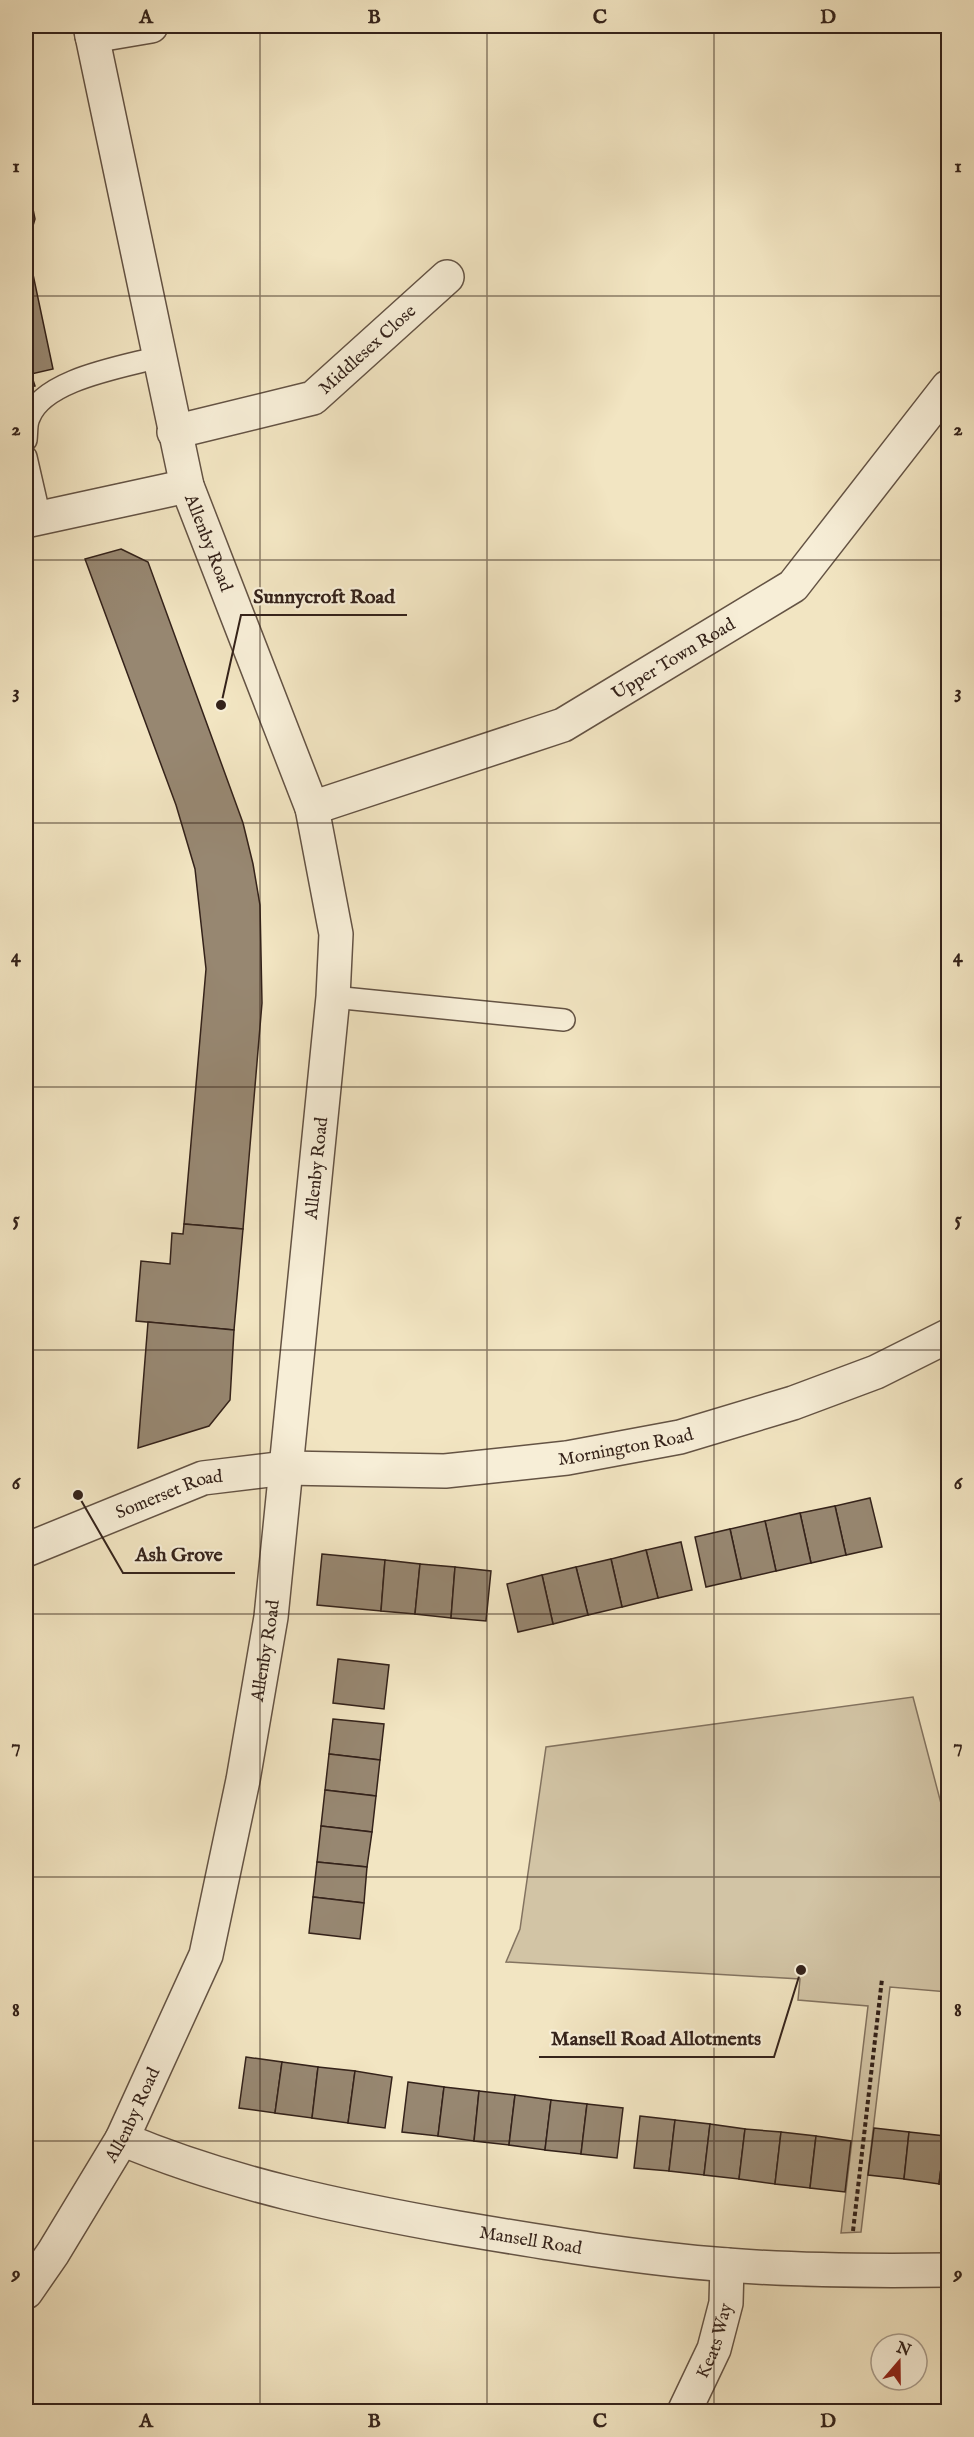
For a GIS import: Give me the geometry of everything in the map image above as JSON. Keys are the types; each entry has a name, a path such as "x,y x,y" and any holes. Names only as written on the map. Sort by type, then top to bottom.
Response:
{"street":[{"path":"91,31 151,26"},
{"name":"Allenby Road","path":"26,2292 53,2253 122,2139 206,1955 243,1780 271,1617 333,997 336,934 312,808 187,486 91,31"},
{"name":"Middlesex Close","path":"174,432 313,398 447,277"},
{"name":"Upper Town Road","path":"312,808 563,725 793,586 948,387"},
{"path":"33,519 187,486"},
{"name":"Mornington Road","path":"286,1468 445,1471 567,1458 680,1437 793,1403 876,1372 948,1336"},
{"name":"Somerset Road","path":"26,1550 202,1478 286,1468"},
{"name":"Mansell Road","path":"122,2139 181,2164 367,2212 550,2244 727,2265 848,2271 948,2270"},
{"name":"Keats Way","path":"684,2412 714,2349 726,2303 727,2265"}],"lane":[{"path":"26,440 29,417 44,396 69,383 159,357"},
{"path":"26,457 33,519"},
{"path":"333,997 564,1020"}],"path":[{"path":"848,2271 882,1978"}],"shaded area":[{"path":"913,1697 948,1830 948,1992 890,1987 861,2232 841,2233 868,2006 798,2000 800,1979 506,1962 520,1929 546,1747"}],"building":[{"path":"26,196 32,204 35,219 27,246 53,369 31,374 35,386 26,388"},
{"path":"121,549 148,562 243,823 253,864 260,905 262,1003 243,1229 184,1224 206,969 195,869 176,805 85,559"},
{"path":"184,1224 243,1229 234,1330 136,1321 141,1261 170,1264 172,1233 183,1234"},
{"path":"148,1322 234,1330 230,1400 209,1426 138,1448"},
{"path":"870,1498 882,1547 846,1555 835,1506"},
{"path":"835,1506 846,1555 811,1563 800,1513"},
{"path":"800,1513 811,1563 776,1571 765,1521"},
{"path":"765,1521 776,1571 741,1579 730,1529"},
{"path":"730,1529 741,1579 706,1587 695,1537"},
{"path":"681,1542 692,1590 658,1598 646,1550"},
{"path":"646,1550 658,1598 622,1607 611,1559"},
{"path":"322,1554 385,1560 381,1611 317,1605"},
{"path":"611,1559 622,1607 588,1615 576,1567"},
{"path":"385,1560 420,1564 415,1614 381,1611"},
{"path":"420,1564 455,1567 451,1618 415,1614"},
{"path":"455,1567 491,1571 486,1621 451,1618"},
{"path":"576,1567 588,1615 553,1624 542,1575"},
{"path":"542,1575 553,1624 518,1632 507,1584"},
{"path":"338,1659 389,1665 384,1709 333,1703"},
{"path":"333,1719 384,1724 380,1760 329,1754"},
{"path":"329,1754 380,1760 376,1796 325,1790"},
{"path":"325,1790 376,1796 372,1832 321,1826"},
{"path":"321,1826 372,1832 367,1867 317,1862"},
{"path":"317,1862 367,1867 364,1903 313,1897"},
{"path":"313,1897 364,1903 360,1939 309,1933"},
{"path":"246,2057 282,2062 275,2113 239,2108"},
{"path":"282,2062 318,2067 312,2118 275,2113"},
{"path":"318,2067 355,2071 348,2123 312,2118"},
{"path":"355,2071 392,2077 385,2128 348,2123"},
{"path":"408,2082 444,2087 438,2136 402,2132"},
{"path":"444,2087 479,2091 474,2141 438,2136"},
{"path":"479,2091 515,2095 509,2145 474,2141"},
{"path":"515,2095 551,2100 545,2150 509,2145"},
{"path":"551,2100 587,2104 581,2154 545,2150"},
{"path":"587,2104 623,2108 617,2158 581,2154"},
{"path":"640,2116 675,2120 669,2171 634,2168"},
{"path":"675,2120 710,2124 704,2175 669,2171"},
{"path":"710,2124 745,2129 739,2179 704,2175"},
{"path":"874,2128 909,2132 904,2179 868,2175"},
{"path":"745,2129 781,2132 775,2184 739,2179"},
{"path":"781,2132 816,2136 810,2188 775,2184"},
{"path":"909,2132 945,2136 939,2184 904,2179"},
{"path":"816,2136 851,2141 845,2192 810,2188"},
{"path":"945,2136 948,2137 948,2185 939,2184"}],"place":[{"name":"Sunnycroft Road","path":"221,705"},
{"name":"Ash Grove","path":"78,1495"},
{"name":"Mansell Road Allotments","path":"801,1970"}]}
